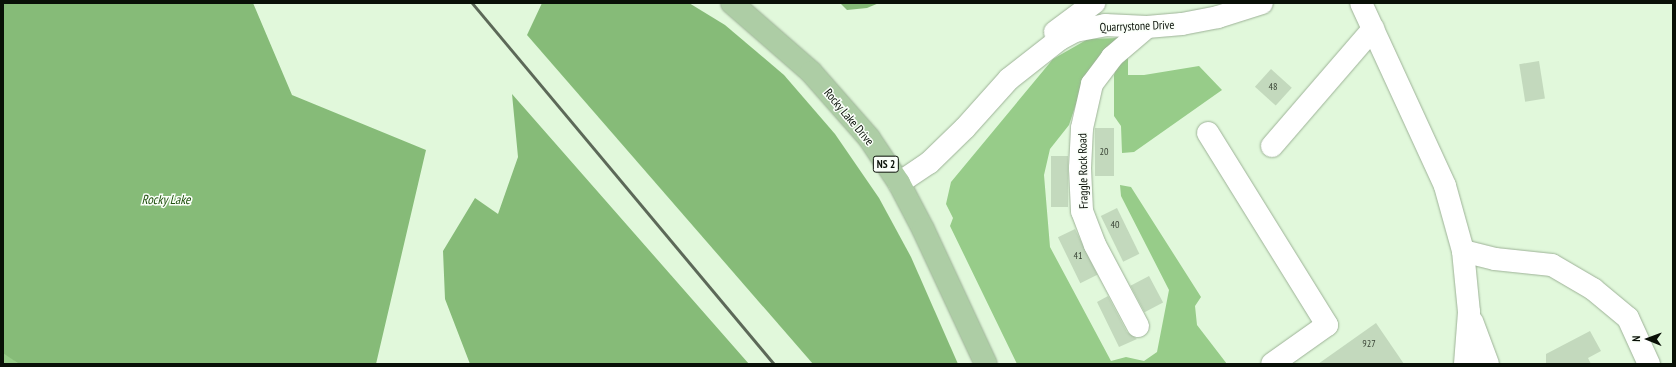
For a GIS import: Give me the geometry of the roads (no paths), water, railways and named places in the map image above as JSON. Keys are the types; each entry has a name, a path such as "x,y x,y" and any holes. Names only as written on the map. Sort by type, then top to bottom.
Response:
{"main road":[{"name":"Rocky Lake Drive","path":"732,3 811,72 838,101 868,138 899,183 986,364"}],"lane":[{"path":"1009,79 1060,28 1094,3"},
{"name":"Quarrystone Drive","path":"899,183 929,163 965,128 1009,79 1060,38 1074,32 1105,26 1147,27 1182,24 1211,18 1262,3"},
{"path":"1361,3 1446,186 1463,251 1469,312 1465,364"},
{"name":"Fraggle Rock Road","path":"1138,326 1095,245 1082,211 1080,168 1082,128 1092,84 1112,57 1147,27"},
{"path":"1272,146 1373,29"},
{"path":"1208,133 1327,325 1272,364"},
{"path":"1463,251 1495,259 1552,265 1593,289 1628,318 1649,364"},
{"path":"1469,312 1488,364"}],"water":[{"name":"Rocky Lake","path":"3,3 253,3 292,95 426,150 376,364 19,364 3,353"},
{"path":"542,3 689,3 725,25 784,75 835,134 879,198 911,257 958,364 813,364 527,35"},
{"path":"840,3 879,3 867,8 847,10"},
{"path":"512,94 749,364 470,364 445,299 443,251 475,198 498,214 518,157"}],"railway":[{"path":"472,3 774,364"}]}
